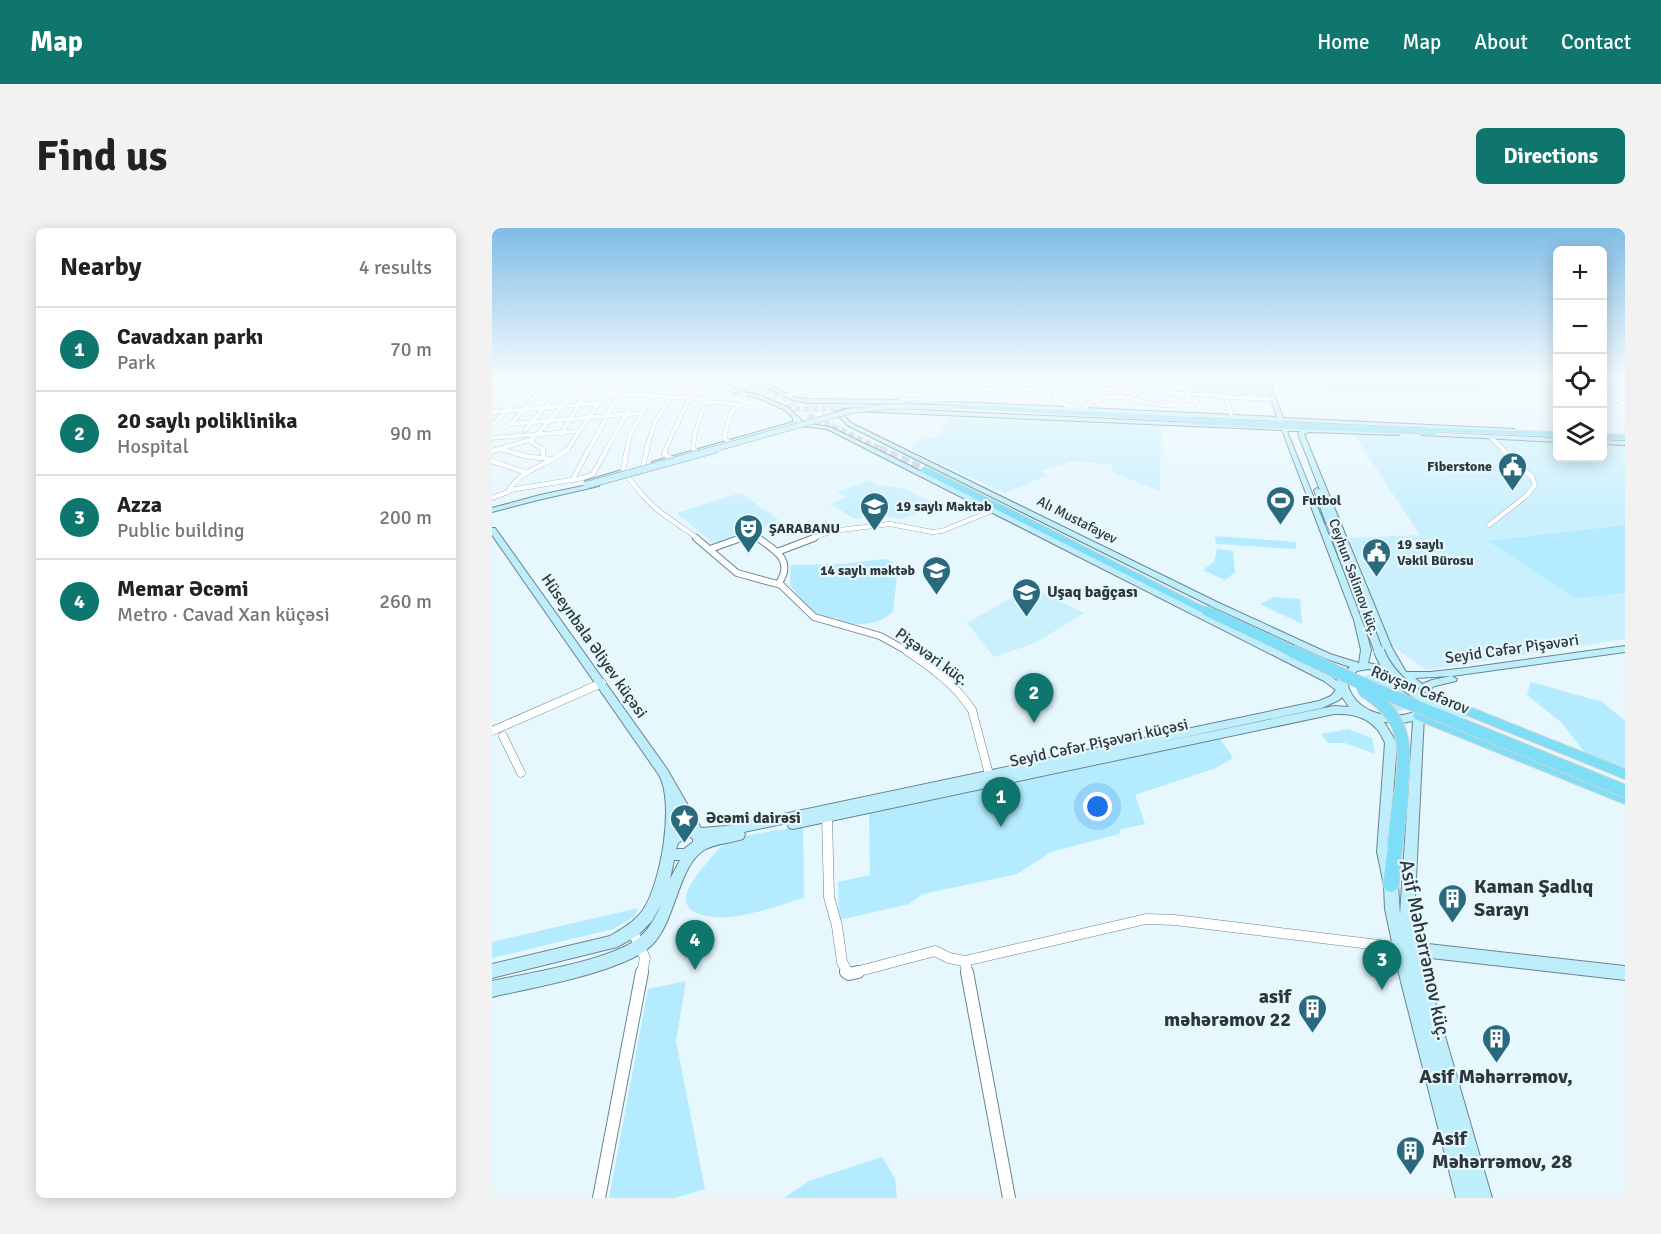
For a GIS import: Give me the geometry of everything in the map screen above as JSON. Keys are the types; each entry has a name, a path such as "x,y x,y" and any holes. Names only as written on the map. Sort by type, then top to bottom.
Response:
{"main road":[{"path":"784,429 795,423"},
{"name":"Alı Mustafayev","path":"801,423 831,429 994,510 1273,642 1360,667 1386,668 1403,675"},
{"path":"536,498 805,423"},
{"name":"Alı Mustafayev","path":"848,423 903,450 930,468 1273,642 1328,679 1342,690 1351,702 1368,713"},
{"path":"1167,423 1490,437 1507,435"},
{"path":"1270,423 1553,436"},
{"path":"1268,428 1275,426 1274,423"},
{"path":"1284,423 1288,429"},
{"path":"1288,429 1289,423"},
{"path":"1301,423 1302,426 1313,430"},
{"path":"1358,423 1494,430 1553,436"},
{"path":"492,510 784,429 815,425"},
{"path":"1452,431 1461,428"},
{"name":"Ceyhun Səlimov küç.","path":"1288,429 1303,447 1330,502 1391,658 1403,675"},
{"name":"Ceyhun Səlimov küç.","path":"1288,429 1362,634 1366,655 1360,667"},
{"path":"1303,447 1302,431 1313,430"},
{"path":"1494,430 1507,435"},
{"path":"1452,431 1469,436"},
{"path":"1607,438 1625,439"},
{"path":"584,483 625,474 643,466 729,442 743,441"},
{"name":"Ceyhun Səlimov küç.","path":"1303,447 1317,491 1382,659 1391,674 1414,694 1461,717"},
{"path":"886,456 893,458 905,456 907,454 903,450"},
{"path":"915,471 913,467 917,465 930,468"},
{"name":"Alı Mustafayev","path":"930,468 1210,609"},
{"path":"1317,491 1330,502"},
{"name":"Hüseynbala Əliyev küçəsi","path":"492,530 669,780 699,833"},
{"name":"Rövşən Cəfərov","path":"1210,609 1273,642 1392,696 1625,791"},
{"name":"Rövşən Cəfərov","path":"1210,609 1320,658 1625,783"},
{"path":"1362,634 1366,639 1378,640 1382,635"},
{"path":"1273,642 1364,691 1389,710 1399,724 1403,743 1403,761 1391,885"},
{"name":"Seyid Cəfər Pişəvəri","path":"1403,675 1467,671 1625,649"},
{"name":"Seyid Cəfər Pişəvəri","path":"1422,690 1439,681 1625,654"},
{"path":"1342,690 1344,675 1360,667"},
{"path":"1403,675 1422,690 1480,716 1625,774"},
{"name":"Seyid Cəfər Pişəvəri küçəsi","path":"699,833 726,831 1173,740 1331,700 1342,690"},
{"name":"Asif Məhərrəmov küç.","path":"1422,690 1427,705 1419,716 1406,948 1465,1198"},
{"name":"Seyid Cəfər Pişəvəri küçəsi","path":"1173,740 1334,711 1352,710 1402,720 1419,716"},
{"path":"1472,736 1456,724 1463,712 1480,716"},
{"path":"1368,713 1384,729 1391,743 1394,739 1404,739 1413,745 1416,752"},
{"path":"1419,716 1625,799"},
{"name":"Asif Məhərrəmov küç.","path":"1391,743 1383,852 1391,885 1392,909 1483,1198"},
{"name":"Seyid Cəfər Pişəvəri küçəsi","path":"697,848 736,836 990,779"},
{"path":"637,939 656,902 665,871 670,846 669,780"},
{"path":"492,989 610,959 659,925 683,869 697,848 701,838 699,833 690,831 680,834 670,846 671,853 677,856 687,854 697,848"},
{"path":"492,971 612,942 637,939"},
{"path":"1406,948 1625,973"}],"street":[{"path":"525,430 531,423"},
{"path":"492,450 530,441 548,423"},
{"path":"560,435 569,423"},
{"path":"510,490 527,473 566,451 586,423"},
{"path":"573,479 604,423"},
{"path":"492,498 510,490 573,479 584,483 596,472 622,423"},
{"path":"636,423 630,435 625,474 649,502 743,577 779,583 785,575 786,568 783,559 752,534 710,549"},
{"path":"643,466 655,423"},
{"path":"671,458 664,454 678,423"},
{"path":"696,451 693,448 698,423"},
{"path":"727,423 724,438 729,442"},
{"path":"492,438 560,435 580,431"},
{"path":"1489,525 1527,495 1535,485 1532,477 1490,437"},
{"path":"530,441 542,447 543,458"},
{"path":"499,449 529,457 554,459"},
{"path":"492,461 527,473"},
{"path":"777,552 832,531 863,526 890,524 932,532 942,531 994,510"},
{"name":"Pişəvəri küç.","path":"779,583 812,616 886,639 927,666 961,693 972,710 990,779"},
{"path":"492,731 602,683"},
{"path":"503,736 520,773"},
{"path":"827,817 829,897 846,974 935,951 949,958 965,961 1146,919 1175,920 1406,948"},
{"path":"599,1198 645,958 637,939"},
{"path":"965,961 1010,1198"}],"shaded area":[{"path":"946,423 1109,423 1161,426 1160,491 1112,472 1112,465 1074,461 1041,471 1048,475 1005,493 911,450 922,437 936,438"},
{"path":"1353,433 1553,442 1553,462 1607,462 1607,444 1625,444 1625,525 1489,541 1575,599 1625,593 1625,639 1427,670 1391,645 1349,538 1420,535"},
{"path":"869,480 878,485 905,489 935,504 901,519 876,514 855,519 831,504 847,497 837,492"},
{"path":"740,493 778,519 762,528 715,545 677,513"},
{"path":"1625,525 1625,593 1575,599 1488,541"},
{"path":"1215,536 1296,542 1296,549 1216,544"},
{"path":"1217,549 1233,551 1235,572 1225,580 1203,570 1214,562"},
{"path":"884,559 893,562 892,568 898,568 893,611 881,620 867,624 838,622 838,618 825,618 811,613 790,585 791,565 844,564"},
{"name":"Uşaq bağçası","path":"1029,588 1038,590 1084,613 1035,643 994,657 967,623"},
{"path":"1275,597 1300,599 1302,624 1260,604"},
{"path":"1370,674 1390,677 1414,697 1411,705 1404,710 1385,710 1366,700 1355,685 1359,678"},
{"path":"1531,682 1602,702 1625,721 1625,769 1585,753 1562,723 1527,695"},
{"path":"1348,729 1372,738 1375,754 1345,743 1328,743 1321,734"},
{"path":"1219,737 1233,758 1216,768 1135,795 1145,824 1121,829 1119,834 1051,852 1017,874 923,894 909,904 839,920 838,882 870,875 869,813"},
{"path":"803,826 804,898 760,911 725,917 701,915 687,905 686,898 692,882 724,845 755,834"},
{"path":"638,908 634,917 613,929 492,958 492,942"},
{"path":"686,981 676,1041 705,1189 675,1198 609,1198 648,989"},
{"path":"882,1157 895,1178 897,1198 784,1198 809,1181"}],"tunnel":[{"path":"826,423 883,450"},
{"path":"879,449 925,470"}],"place":[{"name":"Fiberstone","path":"1513,492"},
{"name":"Futbol","path":"1281,526"},
{"name":"19 saylı Məktəb","path":"875,532"},
{"name":"ŞARABANU","path":"748,554"},
{"name":"19 saylı Vəkil Bürosu","path":"1376,578"},
{"name":"14 saylı məktəb","path":"936,596"},
{"name":"Uşaq bağçası","path":"1026,618"},
{"name":"20 saylı poliklinika","path":"1034,723"},
{"name":"Cavadxan parkı","path":"1001,827"},
{"name":"Əcəmi dairəsi","path":"685,844"},
{"name":"Kaman Şadlıq Sarayı","path":"1453,924"},
{"name":"Memar Əcəmi","path":"695,970"},
{"name":"Azza","path":"1382,990"},
{"name":"asif məhərəmov 22","path":"1312,1034"},
{"name":"Asif Məhərrəmov,","path":"1496,1064"},
{"name":"Asif Məhərrəmov, 28","path":"1411,1176"}]}
